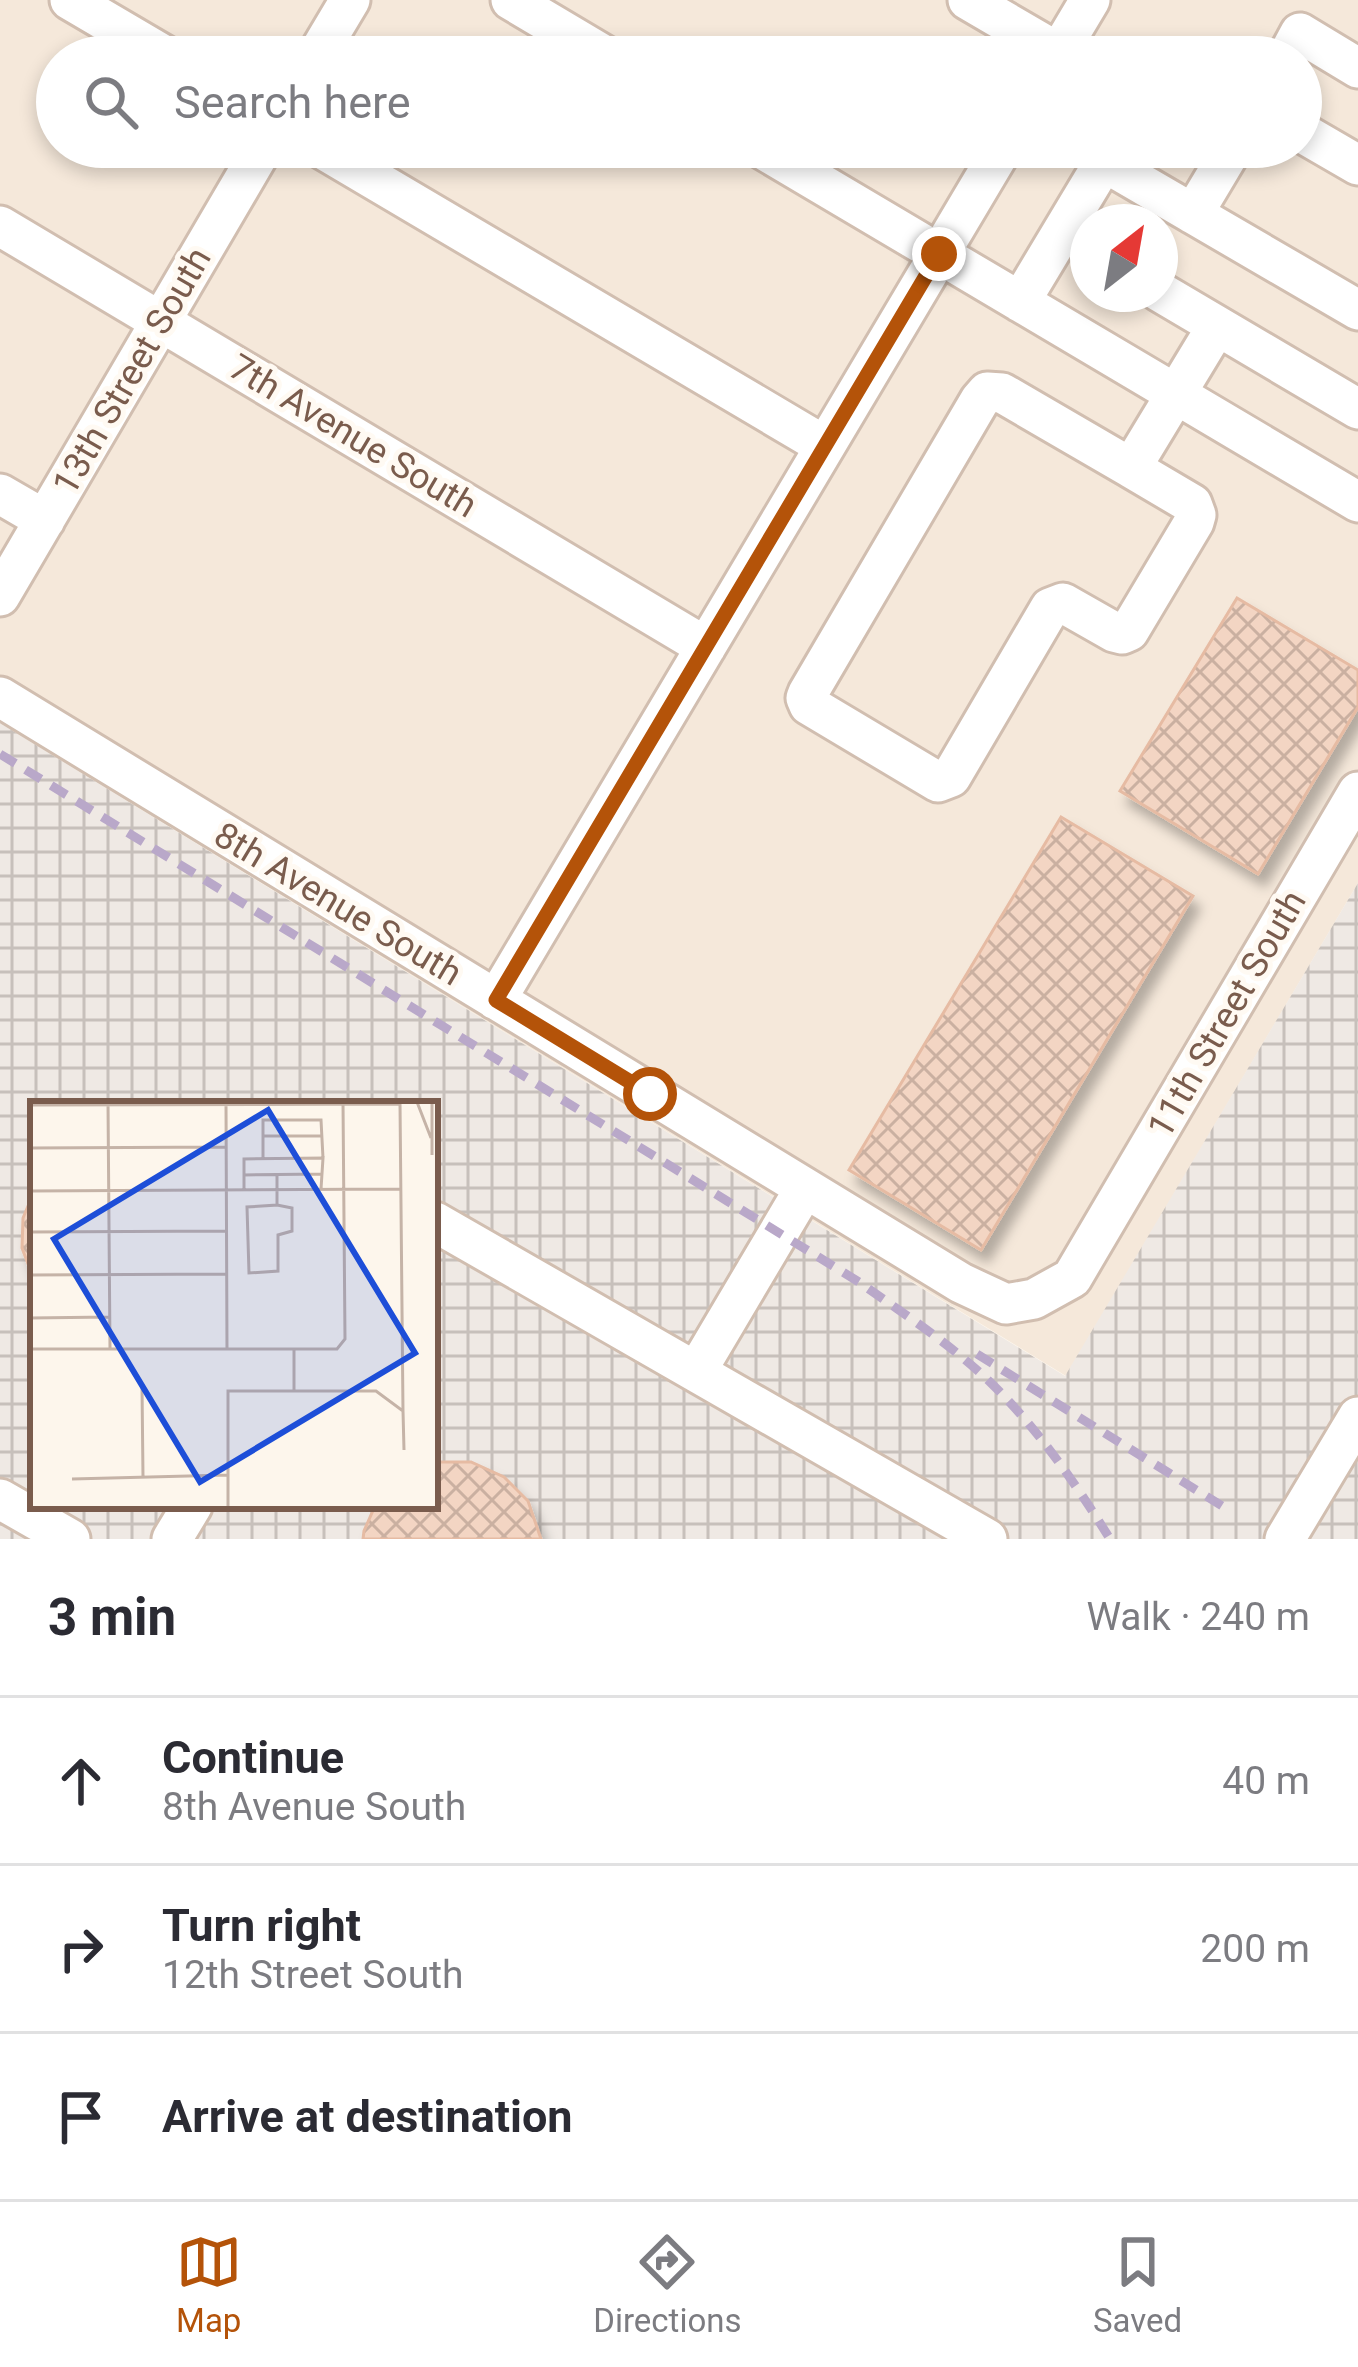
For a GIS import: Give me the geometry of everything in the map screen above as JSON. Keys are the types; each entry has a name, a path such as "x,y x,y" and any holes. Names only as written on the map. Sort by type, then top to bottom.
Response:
{"street":[{"path":"70,0 131,36"},
{"path":"329,36 350,0"},
{"path":"511,0 572,36"},
{"path":"968,0 1027,36"},
{"path":"1069,36 1090,0"},
{"path":"1322,46 1358,68"},
{"path":"1322,144 1358,165"},
{"name":"13th Street South","path":"0,596 251,168"},
{"path":"355,168 825,446"},
{"path":"794,168 1358,502"},
{"path":"496,1000 990,168"},
{"path":"1089,204 1102,168"},
{"path":"1114,168 1176,204"},
{"path":"1193,214 1221,168"},
{"path":"1178,205 1358,310"},
{"name":"7th Avenue South","path":"0,226 706,646"},
{"path":"1020,302 1070,247"},
{"path":"1178,303 1358,409"},
{"path":"1131,468 1217,326"},
{"path":"987,392 1002,393 1131,468 1192,504 1194,522 1129,631 1114,632 1063,603 1050,608 951,777 938,782 809,705 808,693 987,392"},
{"path":"0,494 45,520"},
{"name":"8th Avenue South","path":"0,697 961,1283 1006,1304 1034,1299 1072,1278 1097,1236"},
{"name":"11th Street South","path":"1097,1236 1358,792"},
{"path":"696,1372 805,1188"},
{"path":"438,1224 987,1539"},
{"path":"1285,1539 1358,1417"},
{"path":"0,1499 70,1539"},
{"path":"172,1539 190,1509"}],"shaded area":[{"path":"0,0 1358,0 1358,883 1066,1376 0,723"},
{"path":"0,723 1065,1376 1358,883 1358,1539 0,1539"}],"building":[{"path":"1237,598 1358,670 1358,707 1258,874 1120,791"},
{"path":"1061,817 1193,896 981,1250 849,1170"},
{"path":"30,1201 30,1269 22,1248 23,1218"},
{"path":"438,1462 471,1462 504,1477 528,1501 541,1539 363,1539 374,1509 438,1509"}],"railway":[{"path":"0,754 859,1282 910,1318 961,1356 1009,1401 1056,1458 1110,1539"},
{"path":"977,1354 1227,1509"}],"route":[{"path":"650,1094 496,1000 939,254"}]}
